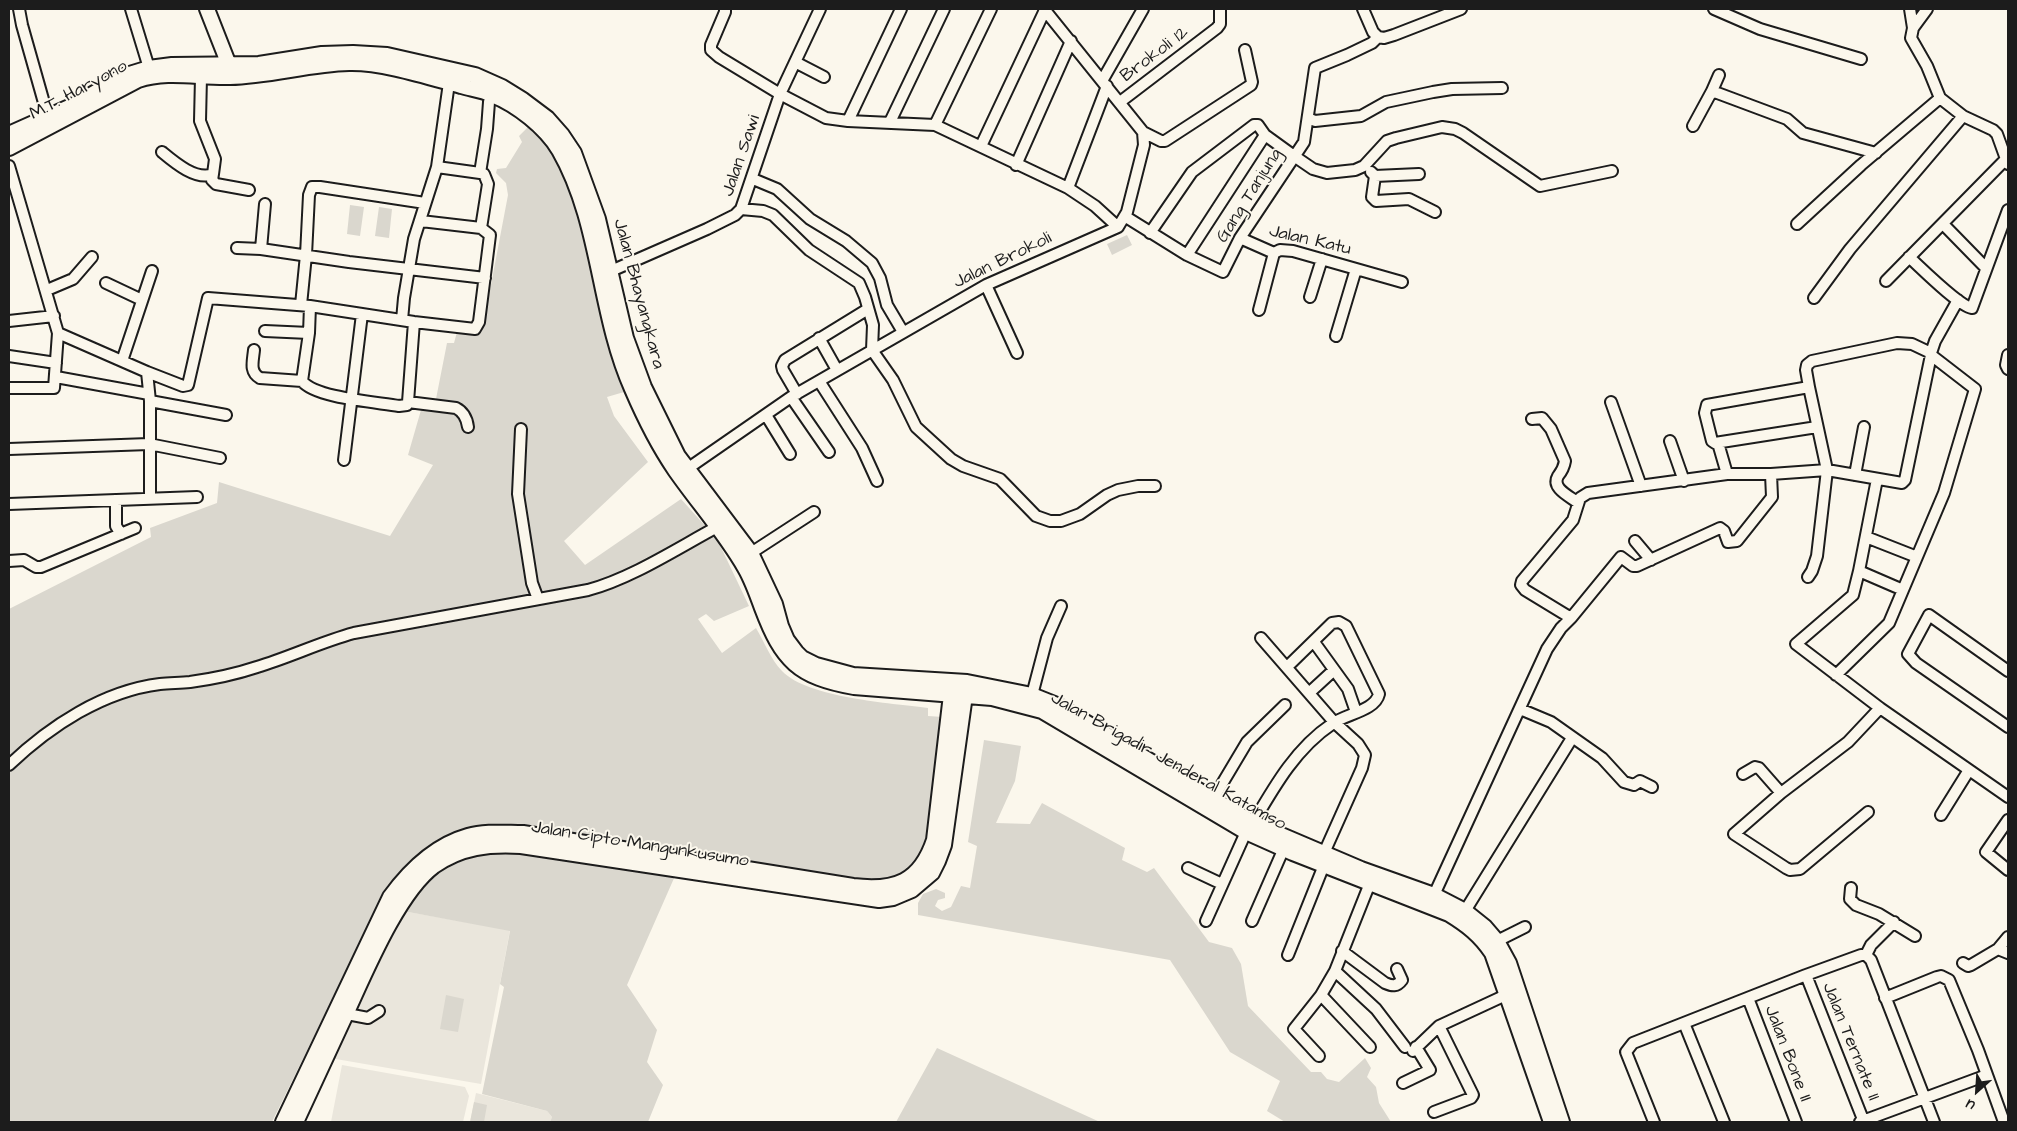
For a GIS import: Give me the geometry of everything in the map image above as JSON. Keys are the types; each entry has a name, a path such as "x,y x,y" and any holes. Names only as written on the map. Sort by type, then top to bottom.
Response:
{"main road":[{"path":"208,9 229,71"},
{"name":"Jalan Bhayangkara","path":"229,71 322,54 353,53 387,56 424,70 450,76 492,94 544,130 557,146 578,195 592,220"},
{"name":"M.T. Haryono","path":"9,134 74,105 123,76 149,68 172,65 229,71"},
{"name":"M.T. Haryono","path":"9,148 138,80 151,76 172,74 201,77 229,71"},
{"name":"Jalan Bhayangkara","path":"450,76 475,75 502,87 523,100 547,118 574,153 600,249 620,356 634,394 661,449 736,552 750,576 768,625 780,649 804,672 818,679 854,688 951,689"},
{"name":"Jalan Bhayangkara","path":"600,249 610,271 626,338 659,421 687,469 751,553 775,604 787,640 802,658 816,665 853,675 951,689"},
{"name":"Jalan Brigadir Jenderal Katamso","path":"951,689 1032,695 1058,705 1085,720 1178,785 1213,800 1250,828 1324,859 1370,883 1449,914 1471,927 1483,939 1492,953 1508,994 1551,1122"},
{"name":"Jalan Cipto Mangunkusumo","path":"296,1122 372,959 405,899 425,874 455,854 474,847 494,845 521,846 639,858 870,888 897,885 914,874 923,865 934,840 951,689"},
{"name":"Jalan Brigadir Jenderal Katamso","path":"966,689 1042,711 1178,785 1284,848 1434,895 1465,911 1485,927 1497,941 1509,963 1562,1122"},
{"name":"Jalan Cipto Mangunkusumo","path":"283,1122 390,898 404,879 445,846 468,836 493,833 523,833 639,858 879,900 893,898 912,890 932,873 944,845 966,689"}],"street":[{"path":"19,9 48,117"},
{"path":"131,9 149,68"},
{"path":"725,9 711,45 711,50 719,57 780,94 826,118 848,122 935,125 1068,188 1095,206 1118,227"},
{"name":"Jalan Sawi","path":"610,271 708,229 734,215 742,206 780,94 820,9"},
{"path":"848,122 901,9"},
{"path":"890,122 944,9"},
{"path":"935,125 991,9"},
{"path":"981,146 1044,9 1143,132 1160,141 1165,141 1250,85 1252,82 1245,50"},
{"path":"1052,19 1057,9"},
{"path":"1068,188 1104,84 1143,9"},
{"name":"Brokoli 12","path":"1120,102 1217,28 1220,24 1220,9"},
{"path":"1363,9 1373,32 1384,38 1394,35 1434,13 1461,9"},
{"path":"1714,9 1760,29 1861,58"},
{"path":"1886,281 2008,161 1997,134 1993,130 1963,116 1940,98 1927,66 1911,38 1913,28 1910,9"},
{"path":"1913,28 1927,9"},
{"path":"1300,146 1308,118 1315,68 1347,56 1372,43 1378,36"},
{"path":"1016,165 1071,41"},
{"path":"795,62 824,77"},
{"path":"1693,126 1720,75"},
{"path":"402,320 408,269 414,239 437,167 450,76"},
{"path":"201,77 200,121 215,159 212,180 216,184 249,190"},
{"path":"1308,118 1315,121 1361,116 1386,102 1442,90 1502,88"},
{"path":"1712,91 1788,119 1803,133 1876,152"},
{"path":"480,173 488,129 489,102 492,94"},
{"path":"1797,224 1876,152 1940,98"},
{"path":"1814,298 1847,253 1963,116"},
{"path":"1150,233 1188,176 1254,125 1260,127 1264,135 1300,146 1313,169 1327,173 1356,170 1364,166 1391,139 1448,127 1463,133 1540,186 1612,171"},
{"name":"Jalan Brokoli","path":"687,469 794,396 900,333 986,285 1118,227 1126,217 1144,145 1143,132"},
{"path":"1126,217 1187,255 1264,135"},
{"name":"Gang Tanjung","path":"1187,255 1222,272 1240,238 1300,146"},
{"path":"162,152 179,166 191,172 201,175 213,174"},
{"path":"9,166 47,290 58,333 56,377 53,389 9,388"},
{"path":"1364,166 1375,176 1419,174"},
{"path":"437,167 484,174 488,184 481,228"},
{"path":"1375,176 1372,197 1376,201 1409,199 1435,212"},
{"path":"751,183 777,190 810,219 846,241 872,263 880,278 887,305 900,333"},
{"path":"302,382 308,333 305,306 306,255 309,195 312,187 425,203"},
{"path":"261,249 265,204"},
{"path":"742,206 774,215 809,250 859,282 873,325 872,350 893,380 919,432 951,459 963,466 1000,479 1031,511 1040,518 1050,521 1061,521 1080,514 1113,492 1128,488 1155,486"},
{"path":"1909,257 1958,300 1969,308 1973,307 2008,210"},
{"path":"58,333 183,386 188,385 208,298 305,306 475,329 479,322 490,235 481,228 421,221"},
{"path":"1943,224 1986,268"},
{"name":"Jalan Katu","path":"1240,238 1274,253 1282,250 1322,259 1402,282"},
{"path":"237,248 261,249 485,278"},
{"path":"1259,310 1274,253"},
{"path":"47,290 70,280 92,257"},
{"path":"1310,297 1322,259"},
{"path":"1336,336 1356,269"},
{"path":"122,360 152,271"},
{"path":"106,283 142,300"},
{"path":"986,285 1017,353"},
{"path":"1571,618 1525,590 1521,585 1522,581 1573,520 1576,514 1577,502 1584,495 1727,474 1771,474 1827,470 1899,484 1905,480 1931,354 1935,341 1958,300"},
{"path":"829,452 794,396 782,370 782,363 868,309"},
{"path":"344,460 362,314"},
{"path":"9,321 54,316"},
{"path":"408,402 414,322"},
{"path":"265,331 308,333"},
{"path":"819,338 837,370"},
{"path":"1808,577 1817,556 1827,470 1806,367 1812,361 1898,343 1912,344 1931,354 1975,389 1944,493 1888,625 1836,675"},
{"path":"254,350 252,370 260,378 302,382 319,393 399,406 406,405 408,402 456,408 462,410 468,428"},
{"path":"2008,355 2006,365 2008,369"},
{"path":"9,356 56,363"},
{"path":"147,372 150,499"},
{"path":"56,377 226,415"},
{"path":"819,381 862,448 877,482"},
{"path":"1809,387 1707,405 1705,412 1712,441 1718,443 1817,427"},
{"path":"1611,402 1641,486"},
{"path":"766,415 790,454"},
{"path":"1532,419 1542,418 1551,429 1565,461 1557,478 1556,485 1577,502"},
{"path":"1855,475 1864,427"},
{"path":"521,429 518,494 532,583 538,599"},
{"path":"1670,442 1684,481"},
{"path":"1718,443 1727,474"},
{"path":"9,449 149,444 220,458"},
{"path":"1434,895 1544,656 1562,628 1618,559 1623,558 1633,566 1651,560 1720,528 1724,531 1728,542 1737,541 1772,497 1771,474"},
{"path":"1877,479 1853,595 1796,644 1880,708 2008,797"},
{"path":"9,504 197,497"},
{"path":"116,500 117,527"},
{"path":"751,553 814,512"},
{"path":"9,561 24,560 36,567 41,567 117,527 135,528"},
{"path":"9,765 47,732 91,706 125,692 160,684 193,681 257,667 329,640 354,633 572,594 606,585 717,527"},
{"path":"1866,536 1917,557"},
{"path":"1635,542 1651,560"},
{"path":"1859,571 1902,590"},
{"path":"1032,695 1047,638 1061,606"},
{"path":"2008,671 1930,615 1908,654 1916,663 2008,727"},
{"path":"1206,921 1250,828 1274,788 1306,746 1334,722 1374,704 1379,694 1346,626 1339,622 1332,623 1287,667"},
{"path":"1261,638 1334,722 1358,744 1365,755 1365,760 1324,859 1288,955"},
{"path":"1314,642 1348,689 1356,712"},
{"path":"1309,693 1334,670"},
{"path":"1213,800 1247,742 1285,706"},
{"path":"1868,812 1800,869 1790,870 1734,834 1781,793 1848,742 1880,708"},
{"path":"1520,709 1551,722 1602,758 1624,782 1634,785 1640,781 1652,788"},
{"path":"1465,911 1572,738"},
{"path":"1743,774 1754,767 1759,768 1781,793"},
{"path":"1941,816 1969,770"},
{"path":"2008,820 1986,852 2008,870"},
{"path":"1252,921 1284,848"},
{"path":"1188,868 1222,884"},
{"path":"1319,1056 1294,1029 1321,995 1334,971 1370,883"},
{"path":"1851,888 1850,899 1856,905 1880,914 1915,936"},
{"path":"1866,955 1871,945 1894,922"},
{"path":"1497,941 1526,927"},
{"path":"1963,963 1968,966 1971,965 1998,949 2008,937"},
{"path":"1998,949 2008,953"},
{"path":"1342,951 1384,983 1392,986 1398,985 1402,980 1396,969"},
{"path":"1654,1122 1626,1052 1633,1043 1806,975 1855,957 1866,955"},
{"path":"1866,955 1871,960 1934,1122"},
{"path":"1334,971 1376,1009 1430,1070 1403,1083"},
{"name":"Jalan Ternate II","path":"1806,975 1863,1122"},
{"path":"1885,998 1937,977 1945,977 1952,984 2004,1122"},
{"path":"1411,1049 1439,1026 1508,994"},
{"path":"1321,995 1370,1047"},
{"name":"Jalan Bone II","path":"1748,998 1796,1122"},
{"path":"347,1014 368,1018 379,1010"},
{"path":"1684,1023 1724,1122"},
{"path":"1434,1112 1471,1098 1473,1095 1439,1026"},
{"path":"1863,1122 1987,1075"}],"shaded area":[{"path":"528,127 546,145 562,168 578,211 624,392 607,397 614,416 648,462 564,541 585,565 681,499 717,539 749,606 714,621 706,614 698,619 722,653 756,628 778,667 794,680 830,693 851,698 928,708 928,716 943,717 925,843 919,856 903,876 885,885 827,874 540,831 411,863 388,885 272,1122 9,1122 9,609 151,537 150,528 217,503 219,482 390,536 433,465 408,455 421,410 431,410 436,399 447,343 454,343 457,332 479,334 482,332 508,195 506,183 496,173 497,169 506,168 522,142 519,136"},
{"path":"350,205 364,207 360,236 347,234"},
{"path":"379,207 392,209 389,238 375,236"},
{"path":"1127,235 1132,245 1112,255 1107,244"},
{"path":"984,740 1021,746 1015,781 996,823 1030,824 1042,803 1125,848 1122,860 1147,872 1154,868 1209,942 1232,948 1241,964 1248,1006 1311,1072 1321,1072 1327,1079 1339,1082 1365,1058 1371,1068 1367,1077 1376,1087 1379,1103 1391,1122 1285,1122 1267,1111 1280,1081 1230,1052 1170,960 918,915 918,903 923,894 936,889 945,893 945,898 938,900 935,906 942,911 951,907 961,886 970,888 977,846 968,842"},
{"path":"494,848 675,876 627,985 657,1030 647,1062 663,1085 648,1122 550,1122 552,1117 547,1111 482,1094 504,987 500,984 510,931 403,911 422,887 441,869 464,856"},
{"path":"403,911 510,930 481,1084 330,1058"},
{"path":"446,995 464,999 458,1032 440,1029"},
{"path":"937,1048 1100,1122 896,1122"},
{"path":"342,1065 465,1087 469,1096 463,1122 331,1122"},
{"path":"476,1093 547,1111 552,1117 550,1122 470,1122"},
{"path":"474,1102 487,1105 484,1122 470,1122"}]}
